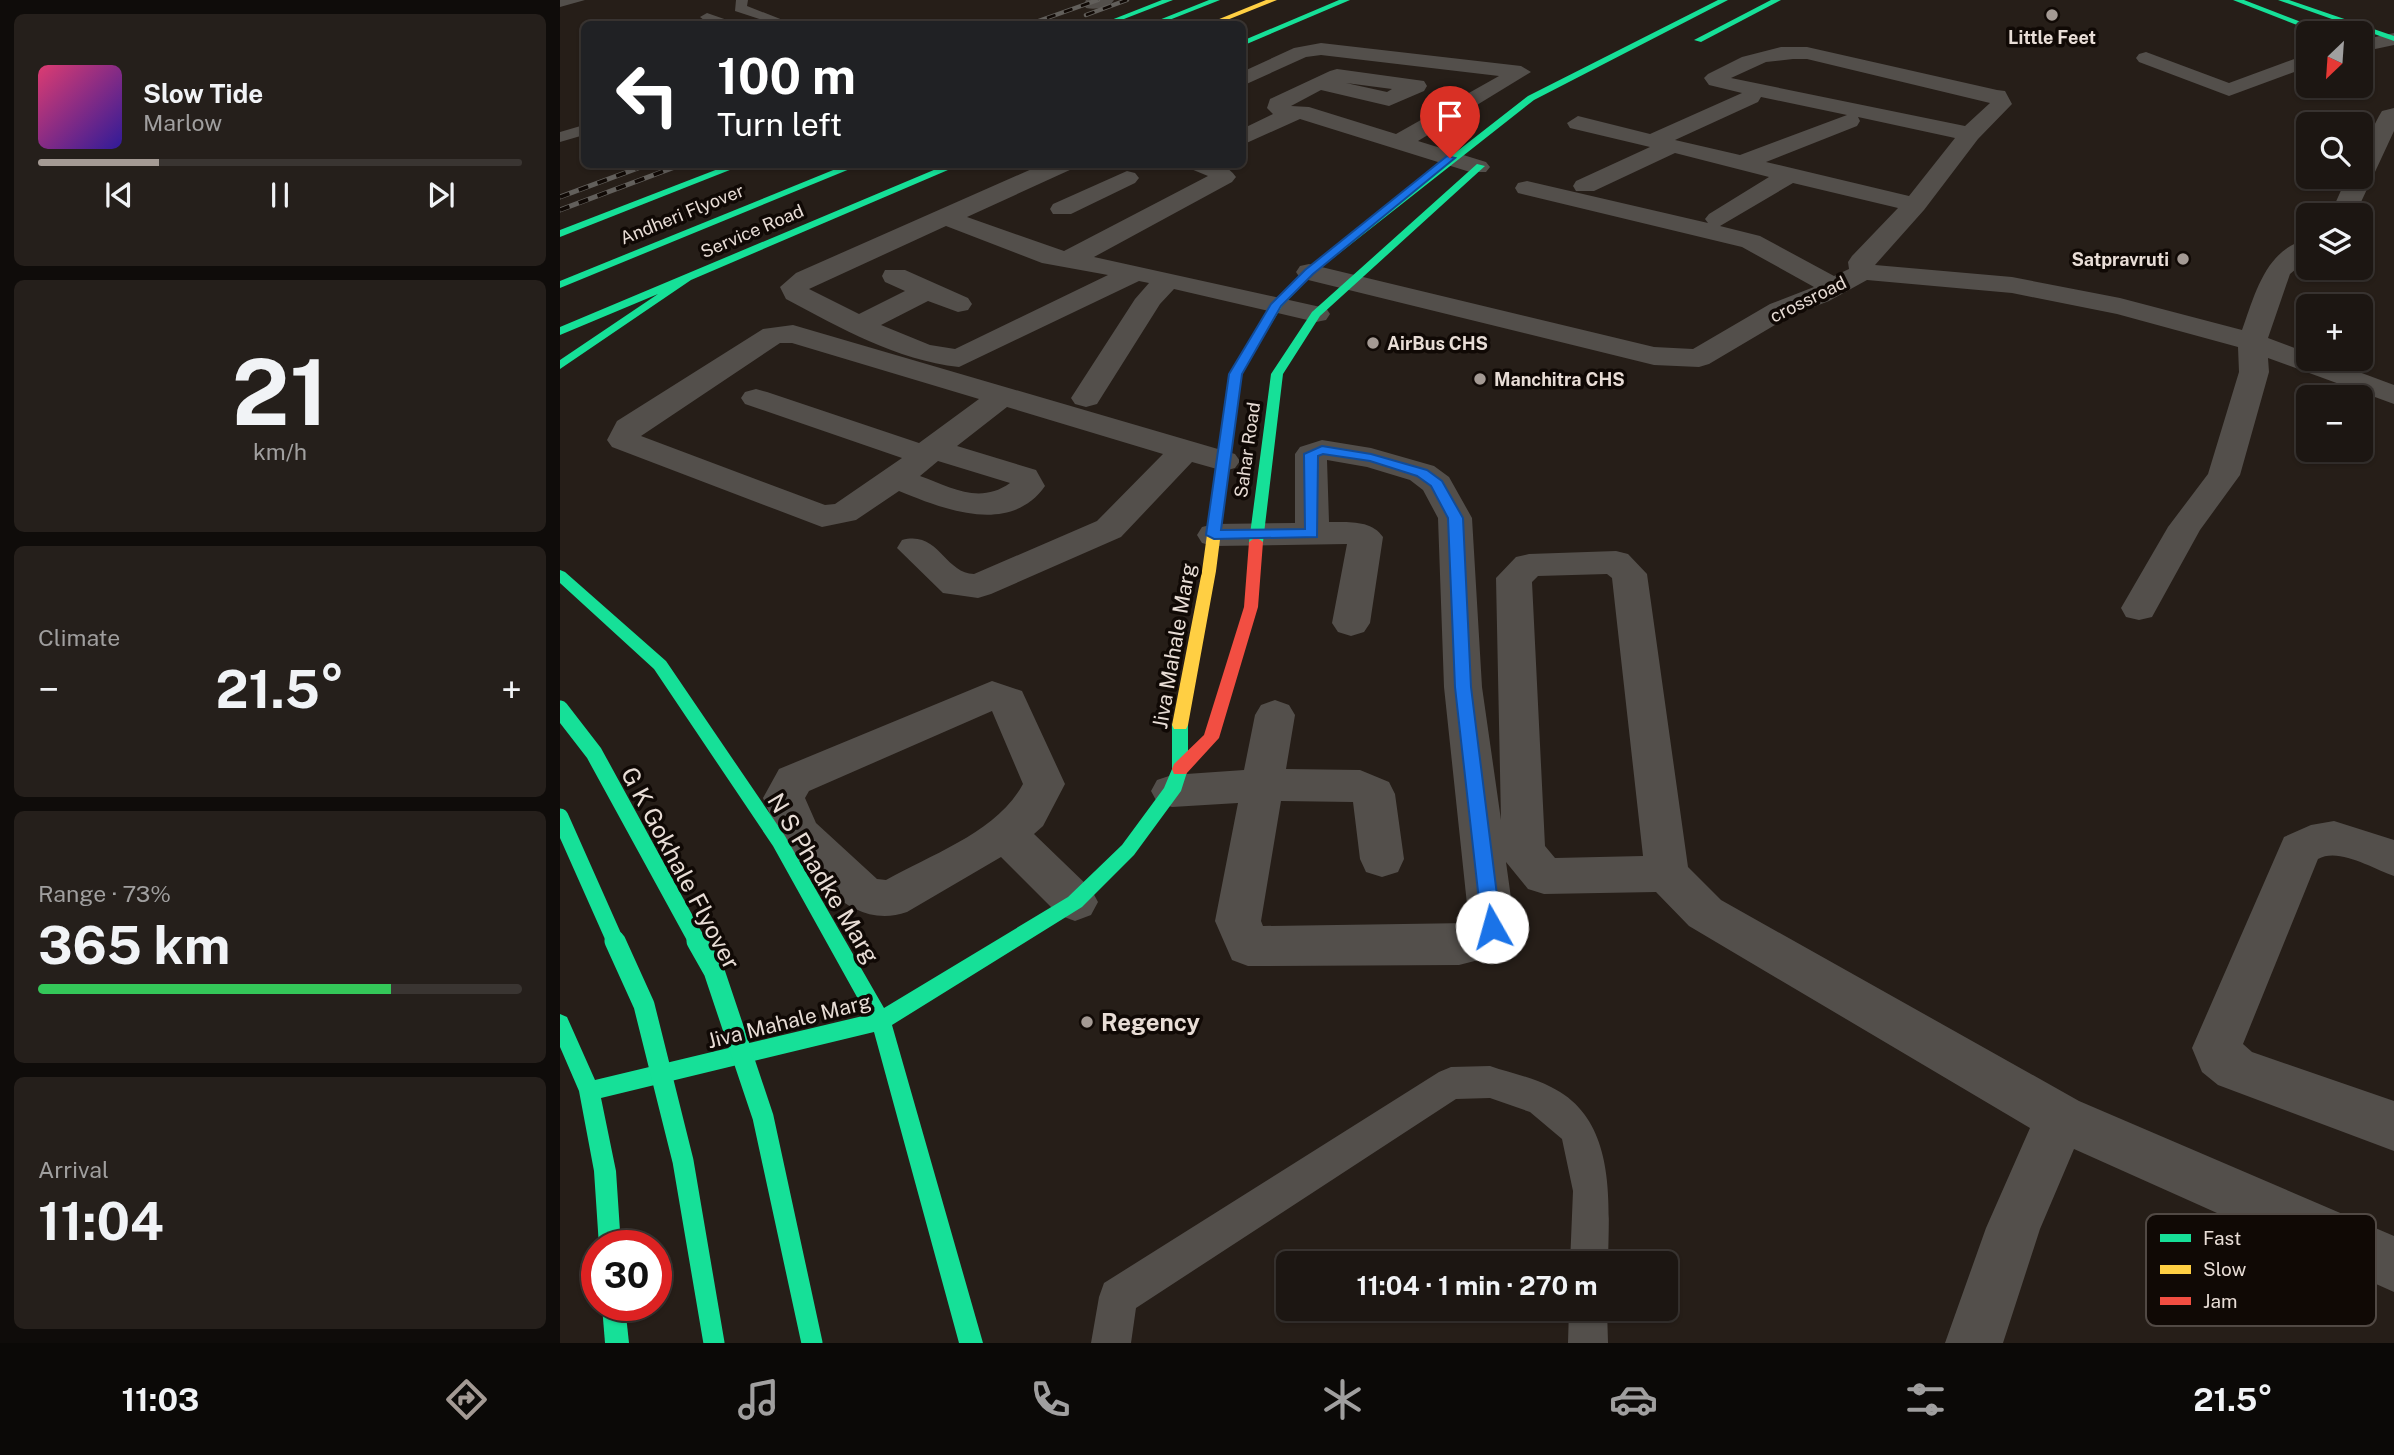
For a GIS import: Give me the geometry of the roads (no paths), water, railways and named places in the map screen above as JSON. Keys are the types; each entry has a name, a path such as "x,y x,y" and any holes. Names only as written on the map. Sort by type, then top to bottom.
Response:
{"main road":[{"path":"1113,21 1169,0"},
{"path":"1161,21 1216,0"},
{"path":"1219,21 1273,0"},
{"path":"1246,42 1346,0"},
{"name":"Jiva Mahale Marg","path":"575,1097 881,1021 1075,902 1128,850 1176,780 1178,736 1214,535 1236,374 1277,304 1309,272 1450,158 1531,98 1724,0"},
{"path":"1652,36 1681,44 1777,0"},
{"path":"2236,0 2296,22"},
{"path":"2282,0 2394,37"},
{"path":"2373,50 2394,58"},
{"path":"1595,65 1617,71"},
{"name":"Sahar Road","path":"1176,780 1211,738 1251,607 1256,535 1277,374 1316,314 1484,163"},
{"path":"560,234 731,168"},
{"name":"Andheri Flyover","path":"560,285 848,168"},
{"name":"Service Road","path":"560,331 949,168"},
{"path":"1378,218 1413,227"},
{"path":"560,365 686,280"},
{"name":"N S Phadke Marg","path":"560,575 660,665 779,841 881,1021 971,1343"},
{"name":"G K Gokhale Flyover","path":"560,709 593,752 714,971 763,1117 812,1343"},
{"path":"560,817 644,1005 683,1161 714,1343"},
{"path":"560,1023 575,1097 605,1171 609,1230"},
{"path":"615,1321 617,1343"}],"street":[{"path":"2373,43 2394,37 2393,12"},
{"path":"1246,78 1301,52 1321,49 1521,72 1399,142"},
{"path":"1863,272 1861,262 1915,205 1969,134 2001,104 1997,96 1808,53 1770,53 1715,78 1716,81 1969,134"},
{"path":"2146,58 2229,90 2296,65"},
{"path":"1320,83 1278,104 1278,108 1291,113 1305,113 1450,158 1484,163"},
{"path":"1585,186 1750,97"},
{"path":"1246,136 1291,113"},
{"path":"2373,149 2390,116 2394,115"},
{"path":"1742,163 1849,121"},
{"path":"1578,123 1915,205"},
{"path":"1068,260 1224,177 1220,172 1210,168"},
{"path":"1096,193 1054,169 945,216 794,287 796,293 859,325 940,358 959,358 1136,272"},
{"path":"1718,219 1789,175"},
{"path":"1062,209 1127,178"},
{"path":"1527,188 1751,241 1834,286"},
{"path":"945,216 1051,257 1136,272 1316,314"},
{"path":"2139,608 2185,527 2224,475 2253,372 2252,342 2278,270 2296,256"},
{"name":"crossroad","path":"1309,272 1654,356 1699,358 1780,310 1863,272 2012,285 2120,306 2252,342 2394,395"},
{"path":"895,276 958,304"},
{"path":"1086,398 1149,299 1168,280"},
{"path":"859,325 928,290"},
{"path":"1002,396 896,478 844,513 822,516 623,440 628,428 774,335 793,334 1224,461"},
{"path":"756,398 928,452 1024,477 1028,486 1014,498 991,507 975,508 896,478"},
{"path":"914,548 956,585 978,586 1109,529 1185,450"},
{"path":"1275,715 1238,921 1248,946 1459,945 1482,941 1492,927 1463,687 1455,518 1437,484 1422,473 1371,458 1322,450 1311,454 1312,534"},
{"path":"1214,535 1355,533 1366,537 1351,623"},
{"path":"1667,874 1544,876 1523,852 1514,578 1529,565 1616,562 1629,574 1667,874 1705,913 2061,1118 2280,1214"},
{"path":"992,695 1008,701 1044,784 1028,814 1005,834 891,899 866,896 799,834 784,797 794,780 992,695"},
{"path":"1176,780 1262,785 1360,786 1374,794 1382,859"},
{"path":"1005,834 1075,902"},
{"path":"2394,858 2331,836 2313,839 2299,849 2294,868 2217,1048 2220,1056 2236,1069 2394,1126"},
{"path":"1974,1343 2013,1228 2061,1118"},
{"path":"2376,1256 2394,1264"}],"lane":[{"path":"560,4 579,0"},
{"path":"742,0 740,8 777,21"},
{"path":"707,17 717,21"},
{"path":"560,137 581,131"},
{"path":"1111,1343 1118,1297 1451,1083 1490,1082 1541,1099 1578,1130 1591,1191 1589,1251"},
{"path":"1588,1321 1588,1343"}],"railway":[{"path":"1038,21 1098,0"},
{"path":"1086,15 1127,0"},
{"path":"560,197 638,168"},
{"path":"560,210 672,168"}],"place":[{"name":"Little Feet","path":"2052,15"},
{"name":"Satpravruti","path":"2183,259"},
{"name":"AirBus CHS","path":"1373,343"},
{"name":"Manchitra CHS","path":"1480,379"},
{"name":"Regency","path":"1087,1022"}]}
